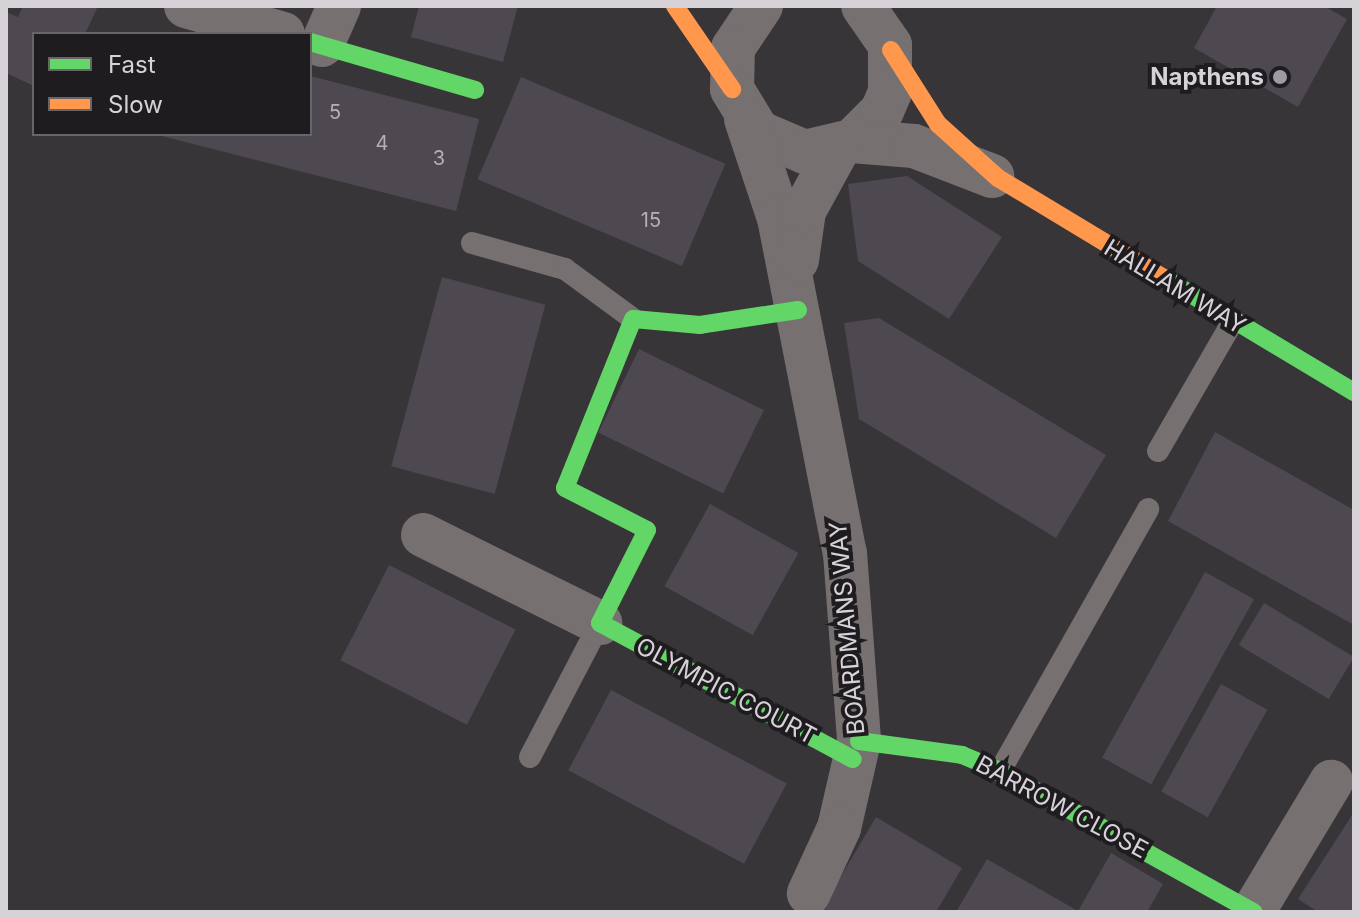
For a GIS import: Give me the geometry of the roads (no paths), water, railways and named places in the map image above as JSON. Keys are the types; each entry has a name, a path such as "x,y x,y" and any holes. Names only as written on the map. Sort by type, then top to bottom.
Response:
{"street":[{"path":"186,6 277,32"},
{"path":"312,33 339,6"},
{"path":"675,6 739,104"},
{"path":"739,104 733,48 761,6"},
{"path":"863,6 890,34"},
{"name":"HALLAM WAY","path":"890,34 938,124 998,178 1232,323 1352,384"},
{"name":"BOARDMANS WAY","path":"798,310 804,211 846,144 882,111 890,34"},
{"path":"312,42 475,90"},
{"name":"HALLAM WAY","path":"739,104 788,148 846,144 914,146 998,178"},
{"name":"BOARDMANS WAY","path":"739,104 774,195 845,553 856,750 839,828 809,893"},
{"path":"600,623 647,530 565,488 633,319 700,325 798,310"},
{"name":"OLYMPIC COURT","path":"423,535 856,750"},
{"name":"BARROW CLOSE","path":"856,750 962,755 1000,771 1253,912 1331,782"}],"lane":[{"path":"472,243 565,269 633,319"},
{"path":"1158,451 1232,323"},
{"path":"1000,771 1148,509"},
{"path":"530,757 600,623"}],"place":[{"name":"Napthens","path":"1280,77"}]}
